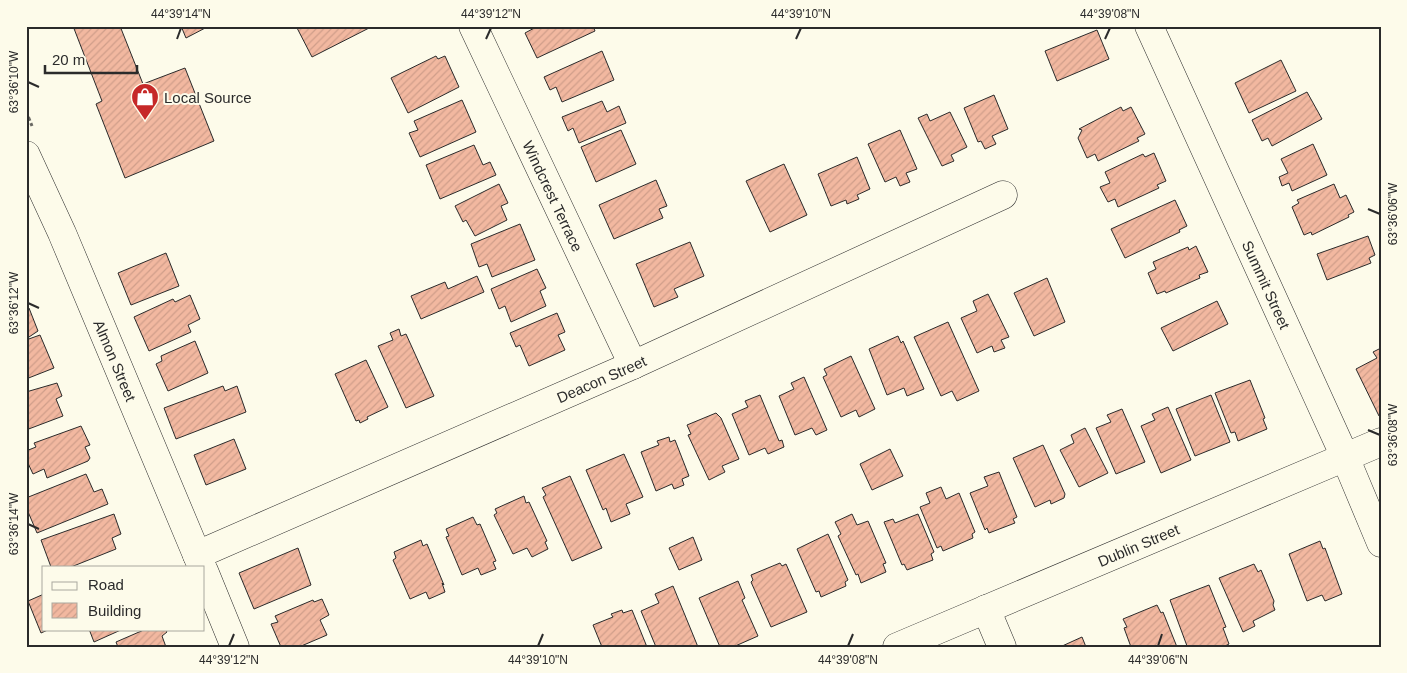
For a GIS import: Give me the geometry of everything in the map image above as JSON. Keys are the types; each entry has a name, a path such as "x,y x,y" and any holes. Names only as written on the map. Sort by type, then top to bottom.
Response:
{"street":[{"name":"Windcrest Terrace","path":"473,26 633,366"},
{"name":"Summit Street","path":"1149,26 1345,457 1381,543"},
{"name":"Almon Street","path":"26,155 62,233 201,564"},
{"name":"Deacon Street","path":"201,564 1003,195"},
{"name":"Dublin Street","path":"898,647 1381,442"},
{"name":"Almon Street","path":"205,574 235,647"},
{"path":"986,609 1002,647"}],"building":[{"path":"73,26 120,26 143,84 185,68 214,141 125,178 96,104 102,101"},
{"path":"181,26 209,26 186,38"},
{"path":"296,26 373,26 312,57"},
{"path":"538,26 593,26 595,31 537,58 525,33"},
{"path":"1097,30 1109,59 1057,81 1045,51"},
{"path":"602,51 614,80 562,102 556,87 550,90 544,77"},
{"path":"436,56 438,59 445,56 459,87 408,113 391,78"},
{"path":"1281,60 1296,91 1249,113 1235,83"},
{"path":"1307,92 1322,119 1272,146 1268,138 1262,141 1252,120"},
{"path":"994,95 1008,129 992,136 996,144 985,149 981,141 978,142 964,108"},
{"path":"462,100 476,132 420,157 409,133 418,130 414,121"},
{"path":"602,101 607,112 619,106 626,123 579,143 573,128 568,131 562,117"},
{"path":"1121,107 1123,111 1131,107 1145,134 1137,138 1139,141 1098,161 1095,154 1087,158 1078,138 1082,130 1079,129"},
{"path":"950,112 967,147 951,155 954,161 942,166 918,118 927,114 930,121"},
{"path":"621,130 636,164 596,182 581,147"},
{"path":"900,130 917,169 906,173 910,182 900,186 896,177 885,182 868,144"},
{"path":"1313,144 1327,175 1292,191 1289,183 1282,186 1279,177 1288,173 1281,159"},
{"path":"474,145 483,165 490,162 496,175 440,199 426,165"},
{"path":"1154,153 1166,181 1157,185 1159,188 1118,207 1115,199 1108,202 1100,187 1110,183 1105,172 1143,154 1145,157"},
{"path":"857,157 870,189 857,195 859,199 847,204 846,200 831,206 818,174"},
{"path":"784,164 807,215 770,232 746,181"},
{"path":"656,180 667,206 659,209 663,218 614,239 599,205"},
{"path":"499,184 508,203 501,206 507,220 475,236 466,220 463,222 455,206"},
{"path":"1334,184 1340,198 1346,195 1354,212 1348,215 1349,217 1312,235 1311,232 1304,235 1292,207 1299,203 1297,200"},
{"path":"1175,200 1187,226 1179,230 1180,232 1125,258 1111,229"},
{"path":"520,224 535,260 492,277 487,264 479,267 471,244"},
{"path":"1368,236 1375,255 1369,258 1371,263 1327,280 1317,254"},
{"path":"690,242 704,276 674,289 678,297 654,307 636,264"},
{"path":"1196,246 1208,272 1199,275 1200,278 1166,293 1165,291 1157,294 1148,273 1156,269 1153,262 1188,247 1189,250"},
{"path":"166,253 179,286 131,305 118,273"},
{"path":"537,269 546,288 540,291 546,306 511,322 505,306 499,309 491,289"},
{"path":"477,276 484,292 421,319 411,296 445,282 448,289"},
{"path":"1047,278 1065,322 1034,336 1014,293"},
{"path":"988,294 1009,337 1001,340 1005,348 994,352 992,346 977,353 961,318 977,311 973,301"},
{"path":"190,295 200,319 188,325 191,332 149,351 134,317 173,299 175,302"},
{"path":"1217,301 1228,324 1173,351 1161,328"},
{"path":"29,308 38,331 26,339 26,309"},
{"path":"557,313 565,332 558,335 565,350 529,366 520,345 516,347 510,333"},
{"path":"948,322 979,391 957,401 952,391 941,396 914,337"},
{"path":"399,329 401,336 406,334 434,396 406,408 378,346 393,340 390,333"},
{"path":"40,335 54,368 26,379 26,340"},
{"path":"898,336 901,343 903,341 924,389 907,396 904,388 887,395 869,349"},
{"path":"195,341 208,373 168,391 156,364 162,361 161,356"},
{"path":"1381,348 1381,415 1379,416 1356,369 1377,358 1373,352"},
{"path":"851,356 875,409 859,417 856,410 841,417 823,377 827,375 824,369"},
{"path":"366,360 388,407 367,417 368,419 360,423 359,420 356,421 335,374"},
{"path":"804,377 827,430 816,435 812,428 795,435 779,396 794,389 791,383"},
{"path":"1250,380 1265,418 1263,419 1267,429 1238,441 1235,432 1231,433 1215,393"},
{"path":"57,383 62,396 56,399 63,416 26,430 26,392"},
{"path":"223,386 225,391 237,386 246,412 176,439 164,408"},
{"path":"760,395 779,441 782,440 784,447 768,454 765,448 749,455 732,414 748,407 745,401"},
{"path":"1211,395 1230,442 1195,456 1176,409"},
{"path":"1168,407 1191,460 1161,473 1141,426 1155,420 1152,414"},
{"path":"1122,409 1145,462 1116,474 1096,428 1111,422 1107,415"},
{"path":"716,413 721,418 739,459 722,466 725,472 709,480 688,435 691,434 687,425"},
{"path":"81,426 90,445 85,447 90,458 88,461 47,478 44,469 33,474 26,459 26,451 36,447 34,443"},
{"path":"1085,428 1108,473 1079,487 1060,450 1074,443 1071,435"},
{"path":"669,437 670,442 675,440 689,476 682,479 684,485 674,489 672,484 656,491 641,452 659,445 657,441"},
{"path":"234,439 246,469 206,485 194,455"},
{"path":"1043,445 1065,494 1064,498 1051,504 1050,500 1035,507 1013,458"},
{"path":"890,449 903,476 872,490 860,464"},
{"path":"624,454 643,497 626,504 630,514 611,522 606,508 603,510 586,470"},
{"path":"999,472 1017,517 1013,519 1015,523 989,533 987,528 985,530 970,493 988,486 984,477"},
{"path":"86,474 94,492 102,489 108,504 37,533 26,507 26,498"},
{"path":"570,476 602,548 572,561 543,497 546,495 542,488"},
{"path":"941,487 946,499 959,493 975,532 972,534 973,538 943,551 941,546 937,548 920,507 930,503 926,493"},
{"path":"524,496 526,503 529,502 547,541 545,542 548,549 532,557 527,548 513,554 494,515 497,513 495,509"},
{"path":"114,514 121,534 112,538 116,549 74,566 51,566 41,540"},
{"path":"852,514 857,525 868,521 886,563 883,564 886,572 861,583 838,536 841,534 835,522"},
{"path":"918,514 934,552 931,554 933,560 907,570 904,564 902,565 884,522 893,519 895,523"},
{"path":"473,517 477,525 480,524 496,561 493,562 496,569 481,575 478,568 462,575 446,537 449,536 446,529"},
{"path":"828,534 848,580 845,582 846,586 821,597 819,591 816,592 797,549"},
{"path":"693,537 702,560 679,570 669,548"},
{"path":"421,540 423,546 427,544 444,585 442,583 445,592 429,599 426,592 410,599 393,560 396,558 394,552"},
{"path":"1320,541 1323,549 1325,548 1342,594 1325,601 1322,595 1307,601 1289,554"},
{"path":"298,548 311,585 254,609 239,573"},
{"path":"780,563 782,566 786,564 807,612 771,627 751,582 753,580 751,575"},
{"path":"1254,564 1258,572 1261,570 1274,601 1275,610 1253,621 1255,626 1243,632 1219,578"},
{"path":"738,581 745,598 742,600 758,636 733,647 720,647 699,598"},
{"path":"1209,585 1226,627 1223,628 1229,644 1223,647 1187,646 1170,600"},
{"path":"673,586 698,647 656,647 641,611 659,603 655,594"},
{"path":"42,595 42,630 48,630 41,633 28,601"},
{"path":"322,599 329,615 320,620 327,635 299,647 281,647 271,624 278,622 275,616 313,600 314,602"},
{"path":"1157,605 1161,613 1163,612 1177,647 1131,647 1124,628 1127,627 1123,619"},
{"path":"622,610 623,613 632,610 647,647 602,647 593,625 613,617 611,614"},
{"path":"89,630 121,630 94,642"},
{"path":"144,630 166,630 167,632 162,636 166,647 118,647 116,642"},
{"path":"1082,637 1086,647 1060,647"}],"place":[{"name":"Local Source","path":"145,121"}]}
